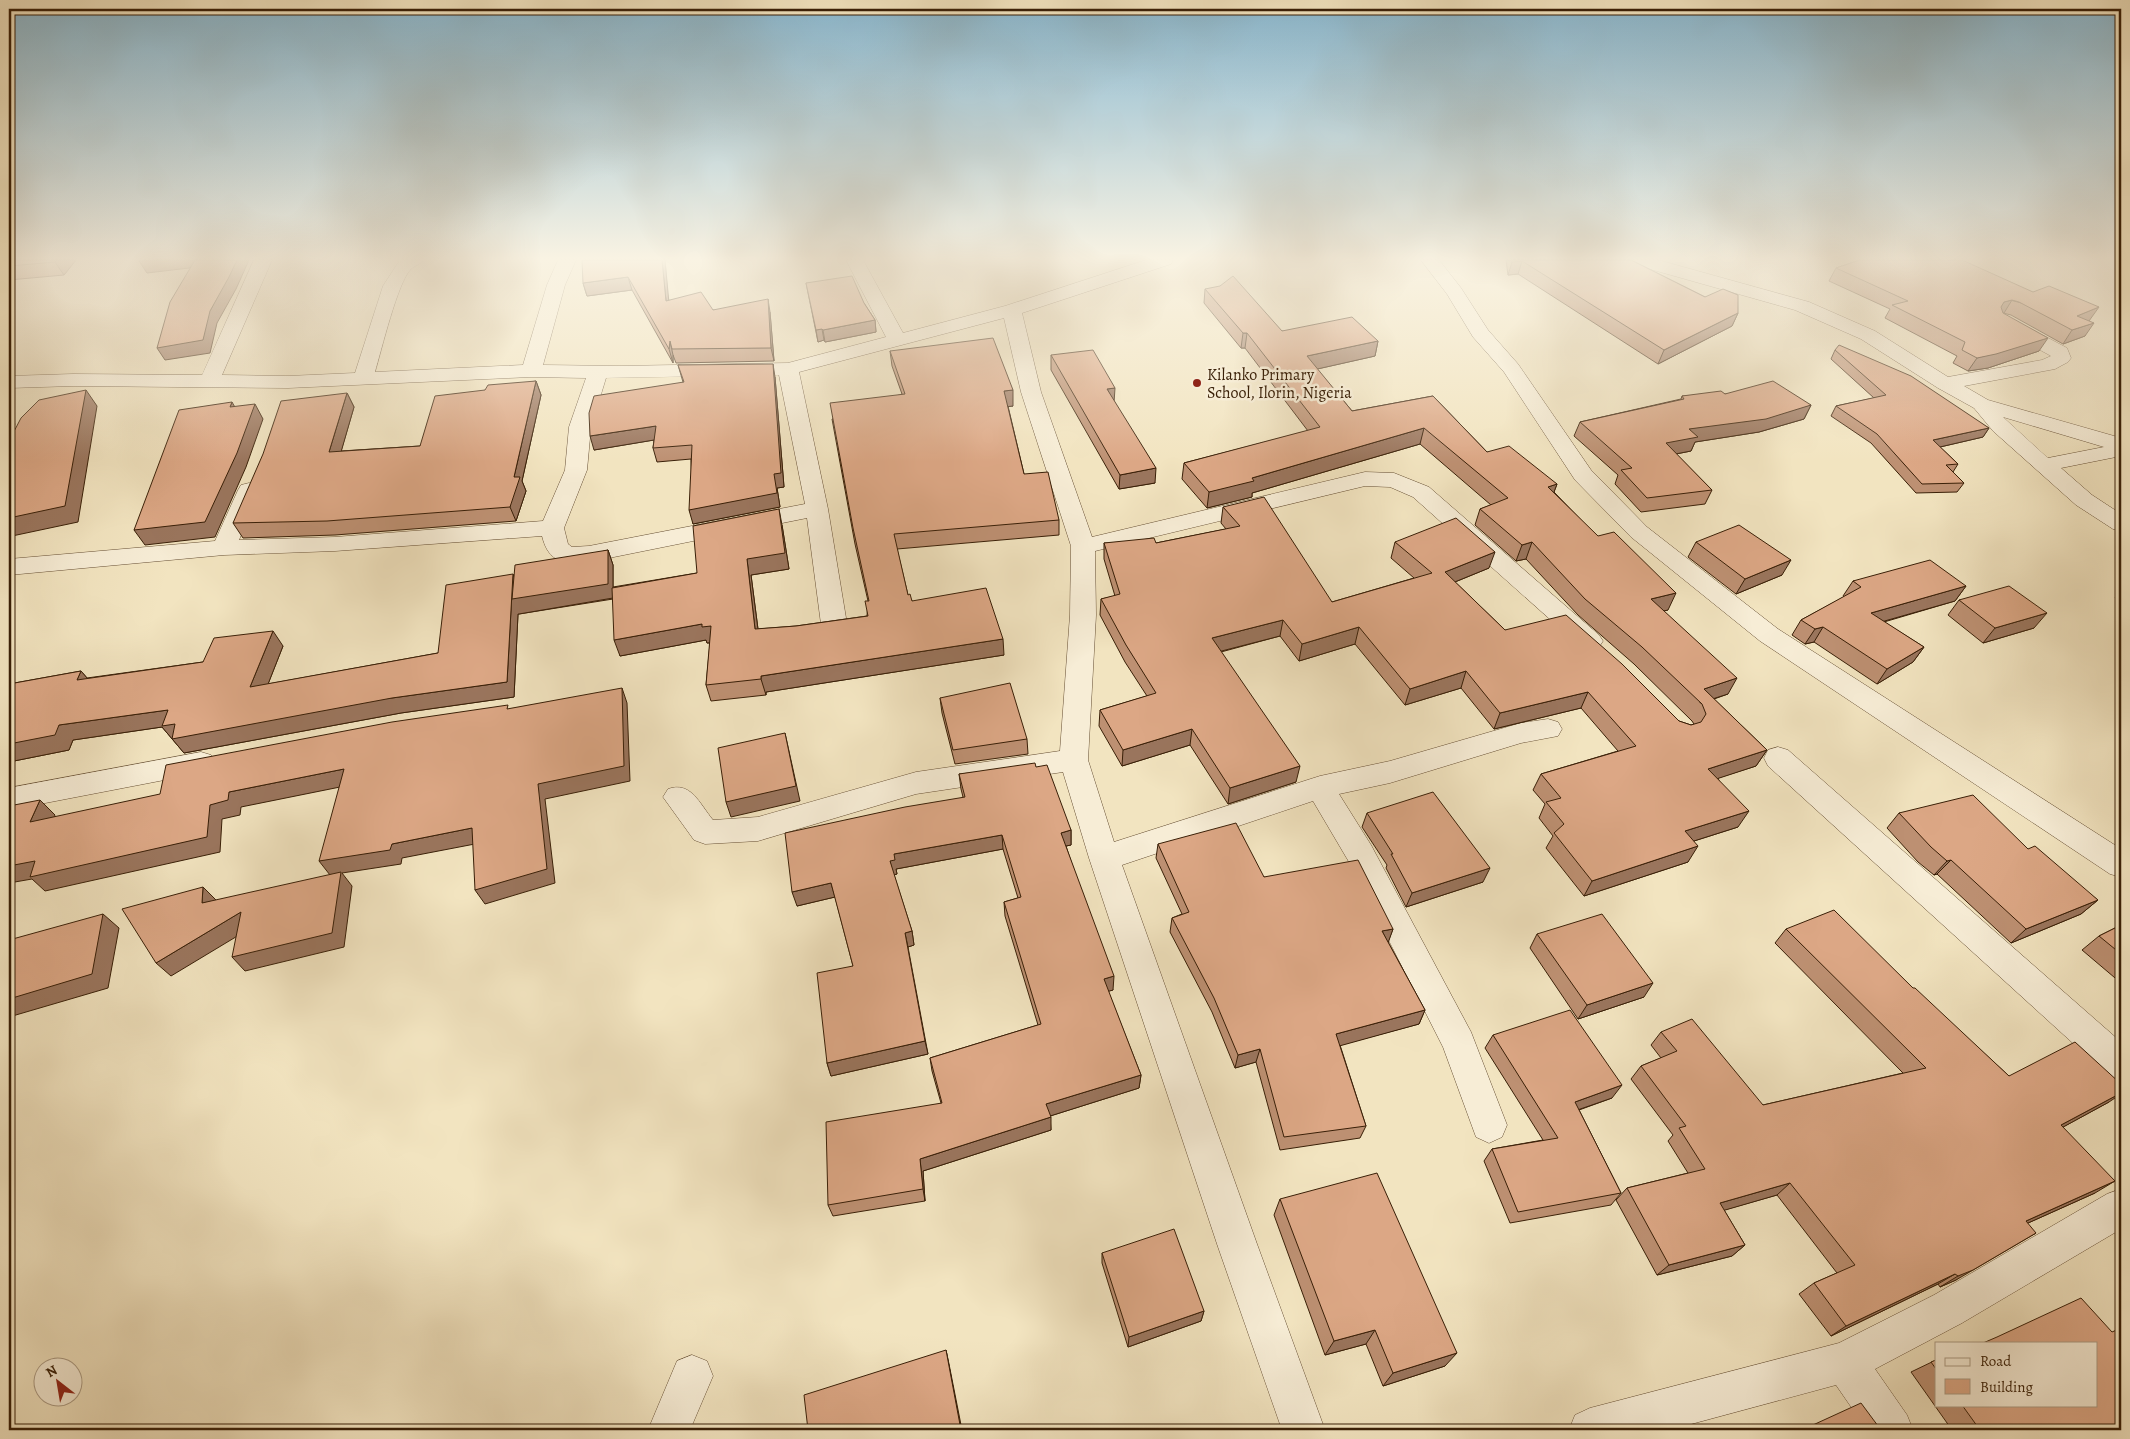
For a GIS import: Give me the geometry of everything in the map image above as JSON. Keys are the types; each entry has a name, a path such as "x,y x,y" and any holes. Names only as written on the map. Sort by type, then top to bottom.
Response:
{"street":[{"path":"209,382 233,327"},
{"path":"363,378 379,327"},
{"path":"531,371 544,327"},
{"path":"891,327 897,339"},
{"path":"9,382 73,380 209,382 285,391 363,378 531,371 598,372 788,369 944,327"},
{"path":"1016,327 1031,392 1083,546 1083,615 1074,760 1104,858 1237,1244 1304,1430"},
{"path":"1476,327 1511,368 1583,475 1639,532 1769,635 2121,865"},
{"path":"1851,327 1868,335 1945,384 1981,404 2121,445"},
{"path":"1945,384 2048,366 2061,358 2060,352 2014,327"},
{"path":"788,369 817,509 834,624"},
{"path":"598,372 580,427 576,470 552,528 557,548 567,555 589,554 817,509"},
{"path":"54,398 73,380"},
{"path":"1981,404 2000,426 2084,500 2121,524"},
{"path":"2044,465 2121,450"},
{"path":"224,548 259,468"},
{"path":"1083,546 1365,479 1394,480 1421,492 1604,654"},
{"path":"9,567 224,548 335,544 552,528"},
{"path":"1104,858 1320,787 1390,772 1521,732 1548,729"},
{"path":"1778,758 2121,1064"},
{"path":"9,799 225,759"},
{"path":"678,797 705,832 758,829 916,783 1074,760"},
{"path":"1320,787 1360,854 1459,1043 1489,1125"},
{"path":"1590,1430 1845,1362 1948,1309 2121,1208"},
{"path":"1845,1362 1892,1430"},
{"path":"669,1430 692,1376"}],"building":[{"path":"163,327 206,327 203,340 157,348"},
{"path":"657,327 770,327 771,348 672,349 670,341 669,349"},
{"path":"815,327 838,327 823,330 816,330"},
{"path":"1238,327 1279,327 1282,331 1301,327 1363,327 1378,341 1307,356 1352,411 1433,396 1487,452 1509,446 1557,484 1548,487 1598,536 1614,532 1676,593 1651,599 1737,678 1704,689 1767,750 1708,769 1749,811 1685,831 1698,846 1592,881 1554,833 1564,824 1546,802 1561,798 1541,774 1636,746 1588,692 1500,713 1466,671 1410,689 1359,627 1302,644 1283,620 1212,638 1300,766 1230,788 1192,729 1123,750 1100,710 1156,693 1126,645 1101,599 1120,594 1104,543 1154,538 1156,543 1240,526 1223,507 1264,497 1332,602 1432,573 1395,542 1456,518 1495,552 1445,572 1505,630 1566,615 1622,664 1679,721 1691,725 1701,722 1706,714 1702,704 1642,647 1585,599 1532,542 1522,545 1480,509 1508,498 1424,428 1252,478 1254,481 1209,492 1184,463 1320,427 1247,333 1243,333"},
{"path":"1628,327 1710,327 1664,350"},
{"path":"1936,327 2028,327 2048,338 1977,358 1962,350 1965,342"},
{"path":"2067,327 2081,327 2072,330"},
{"path":"993,338 1013,390 1004,391 1024,474 1048,472 1059,520 894,534 908,595 910,594 912,601 986,588 1003,639 761,676 761,679 706,685 711,626 702,627 702,624 614,640 612,588 697,573 693,526 779,509 785,553 747,559 755,629 796,626 868,616 865,601 869,601 853,528 830,403 905,394 890,351"},
{"path":"1839,345 1911,376 1989,428 1933,440 1958,464 1946,465 1964,483 1922,484 1877,434 1836,406 1886,395 1835,350"},
{"path":"1093,350 1115,388 1107,389 1156,468 1120,475 1051,355"},
{"path":"773,364 781,473 774,474 777,493 689,510 692,445 653,448 656,426 590,436 589,413 594,396 684,382 678,365"},
{"path":"536,381 514,477 520,477 510,507 327,521 233,523 263,454 281,401 347,393 329,452 420,446 435,396 485,390 488,385"},
{"path":"1773,381 1811,405 1766,419 1689,429 1698,437 1666,443 1712,490 1647,498 1621,470 1632,468 1580,422 1684,399 1682,396 1721,391 1725,394"},
{"path":"86,390 65,506 9,518 9,487 11,478 9,479 9,464 13,447 9,447 9,441 21,418 39,400"},
{"path":"232,402 230,407 255,404 237,453 205,522 134,530 179,410"},
{"path":"1739,525 1791,560 1745,579 1696,542"},
{"path":"608,550 608,584 512,599 515,565"},
{"path":"1930,560 1966,586 1871,613 1924,647 1887,669 1823,627 1815,629 1801,620 1861,587 1853,581"},
{"path":"513,574 507,682 392,698 172,739 175,724 162,726 168,710 59,725 55,735 9,744 9,684 81,671 77,680 203,662 214,638 273,631 250,687 438,653 446,585"},
{"path":"2009,586 2047,613 1995,628 1959,600"},
{"path":"1010,683 1027,739 953,750 940,698"},
{"path":"622,688 624,766 538,784 547,869 475,890 472,828 392,844 390,850 319,861 344,769 229,792 228,800 210,805 207,837 30,877 35,861 9,866 9,806 40,800 30,822 160,794 166,765 392,722 508,705 507,709"},
{"path":"785,733 796,786 726,802 718,748"},
{"path":"1035,763 1036,767 1047,765 1071,830 1061,833 1114,976 1104,979 1141,1075 1046,1104 1051,1117 920,1159 923,1189 828,1205 826,1122 942,1103 930,1058 1041,1024 1004,902 1021,897 1002,835 894,854 895,860 890,861 912,931 905,933 925,1041 827,1063 817,973 853,966 831,883 792,892 785,833 905,807 965,797 959,774"},
{"path":"1433,792 1490,868 1412,893 1391,854 1393,854 1367,813"},
{"path":"1973,795 2028,849 2035,846 2098,900 2026,929 1951,860 1947,861 1931,847 1899,813"},
{"path":"1236,823 1264,877 1358,860 1393,929 1382,931 1425,1010 1336,1034 1366,1126 1284,1137 1260,1049 1238,1055 1214,998 1172,918 1189,912 1158,844"},
{"path":"341,872 332,933 232,957 241,912 156,963 122,909 203,887 202,903"},
{"path":"1834,910 1913,988 2009,1076 2075,1042 2121,1084 2121,1093 2061,1125 2115,1181 2026,1221 2036,1233 1973,1270 1958,1276 1955,1274 1846,1326 1814,1283 1855,1265 1790,1183 1720,1203 1745,1245 1669,1265 1627,1188 1705,1169 1679,1128 1686,1126 1641,1066 1677,1051 1661,1032 1692,1019 1763,1105 1926,1068 1786,929"},
{"path":"103,914 92,974 9,999 9,940"},
{"path":"1602,914 1653,983 1587,1005 1537,934"},
{"path":"2121,925 2121,954 2099,936"},
{"path":"1570,1010 1622,1085 1575,1102 1621,1193 1518,1212 1492,1149 1558,1138 1493,1035"},
{"path":"1377,1173 1457,1353 1393,1373 1375,1330 1334,1341 1280,1199"},
{"path":"1174,1229 1204,1311 1129,1337 1102,1253"},
{"path":"2081,1298 2112,1332 2121,1328 2121,1430 1980,1430 1963,1406 2098,1406 2098,1342 1985,1342"},
{"path":"946,1350 961,1430 808,1430 804,1395"},
{"path":"1861,1403 1881,1430 1802,1430"}],"place":[{"name":"Kilanko Primary School, Ilorin, Nigeria","path":"1197,383"}]}
